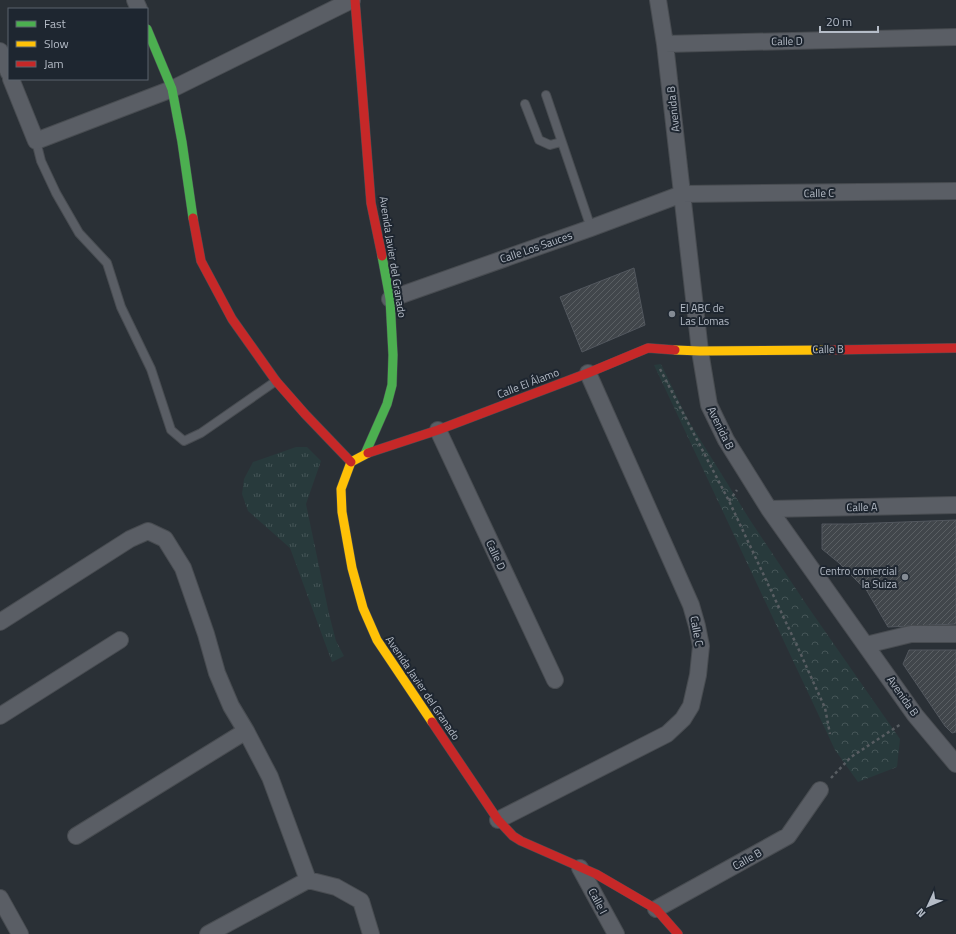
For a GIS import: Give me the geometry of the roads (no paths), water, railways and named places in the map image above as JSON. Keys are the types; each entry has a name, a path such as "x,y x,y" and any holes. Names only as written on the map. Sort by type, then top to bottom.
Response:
{"street":[{"path":"11,80 36,141 172,89 353,0"},
{"name":"Avenida Javier del Granado","path":"353,0 371,203 390,299 393,354 392,385 388,404 365,454"},
{"name":"Avenida B","path":"658,0 665,44 700,351 709,405 726,440 769,509 916,715 956,764"},
{"path":"148,30 172,89 201,261 232,319 276,381 304,414 350,462 365,454"},
{"name":"Calle D","path":"665,44 956,37"},
{"path":"0,51 8,71"},
{"name":"Calle C","path":"682,194 956,192"},
{"name":"Calle Los Sauces","path":"390,299 682,194"},
{"name":"Calle El Álamo","path":"365,454 438,430 588,373 648,348 700,351"},
{"name":"Calle B","path":"700,351 956,348"},
{"name":"Calle C","path":"498,820 667,734 683,719 691,706 698,675 701,646 691,605 588,373"},
{"name":"Calle D","path":"438,430 555,680"},
{"name":"Avenida Javier del Granado","path":"350,462 341,489 342,512 352,568 363,608 377,640 498,820 509,832 521,841 596,874 656,909 678,934"},
{"name":"Calle A","path":"769,509 956,505"},
{"path":"0,622 130,539 148,531 165,538 183,568 206,634 217,673 231,706 270,777 308,880"},
{"path":"866,645 911,634 956,634"},
{"path":"0,716 120,640"},
{"path":"76,836 246,731"},
{"name":"Calle B","path":"656,909 788,836 820,790"},
{"name":"Calle I","path":"580,868 616,934"},
{"path":"208,934 308,880 336,887 361,901 371,934"},
{"path":"0,898 20,934"}],"lane":[{"path":"546,95 590,228"},
{"path":"525,104 539,140 550,145 561,142"},
{"path":"36,141 41,161 56,194 79,232 107,263 121,307 151,369 171,430 184,441 201,433 276,381"}],"place":[{"name":"El ABC de Las Lomas","path":"672,314"},
{"name":"Centro comercial la Suiza","path":"905,577"}]}
